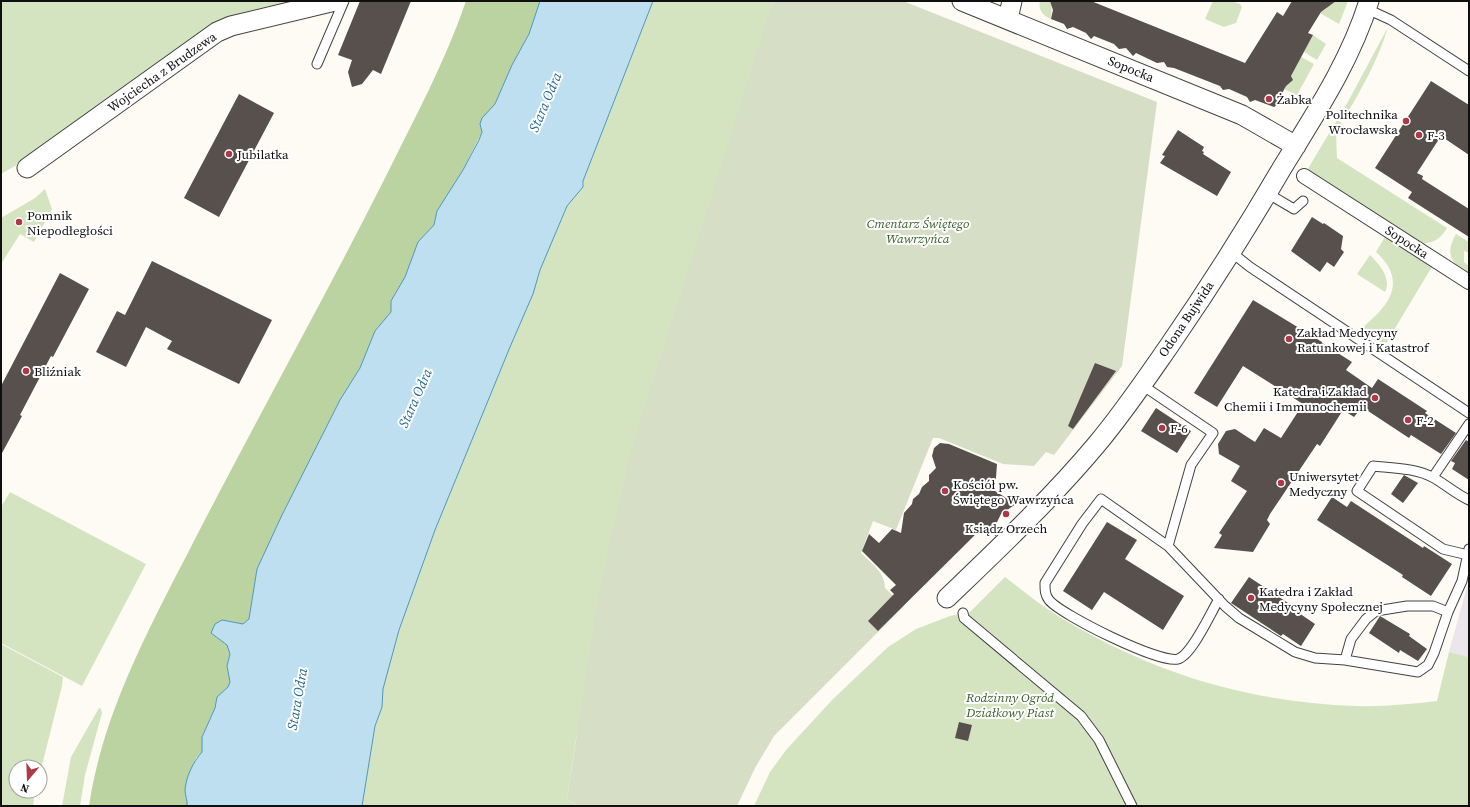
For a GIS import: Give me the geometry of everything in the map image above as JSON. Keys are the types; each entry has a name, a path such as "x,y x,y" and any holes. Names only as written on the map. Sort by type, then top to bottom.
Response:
{"street":[{"name":"Wojciecha z Brudzewa","path":"27,168 217,32 231,26 335,1"},
{"name":"Sopocka","path":"962,1 1010,10 1242,115 1296,146"},
{"name":"Odona Bujwida","path":"947,598 1055,493 1098,443 1142,385 1231,252 1339,74 1368,5"},
{"name":"Sopocka","path":"1304,176 1469,282"}],"lane":[{"path":"317,64 344,1"},
{"path":"1368,5 1469,71"},
{"path":"1268,193 1294,209 1303,201"},
{"path":"1231,252 1250,267 1469,413"},
{"path":"1142,385 1213,433 1191,465 1168,546"},
{"path":"1433,478 1469,424"},
{"path":"1219,599 1188,652 1178,659 1162,658 1124,643 1057,608 1045,594 1045,583 1082,524 1101,499 1168,546 1239,618 1295,652 1316,658 1344,660 1418,672 1428,665 1448,612 1462,581 1468,552 1443,549 1357,491 1373,466 1406,468 1433,478 1456,494 1469,500"},
{"path":"1344,660 1351,639 1366,619 1376,611 1406,606 1433,606 1448,612"},
{"path":"962,613 964,618 1081,716 1099,740 1132,806"}],"shaded area":[{"path":"1469,579 1469,657 1449,652"}],"green space":[{"path":"1,1 303,1 225,20 205,29 20,163 1,174"},
{"path":"466,1 540,1 529,34 512,65 495,104 480,124 482,132 463,170 437,211 434,225 418,242 405,277 391,301 391,312 375,331 360,368 340,400 282,515 257,569 249,619 243,624 222,620 211,633 227,645 230,654 227,666 230,682 228,687 217,697 215,708 202,736 202,752 196,758 185,791 188,805 89,806 105,736 131,669 161,604 384,180 438,69 458,24"},
{"path":"653,1 773,1 576,739 567,799 578,806 362,806 375,726 382,707 383,689 399,630 435,530 533,294 540,270 567,206 584,184 583,181"},
{"name":"Cmentarz Świętego Wawrzyńca","path":"773,1 903,1 1157,102 1122,366 1054,455 1046,452 1034,466 1003,464 939,438 933,438 896,530 873,521 861,553 873,564 883,577 885,588 904,606 774,736 755,768 737,806 578,806 567,799 598,596 631,450"},
{"path":"1040,1 1052,1 1051,19 1042,12"},
{"path":"1213,1 1231,1 1240,4 1242,7 1236,23 1224,27 1205,19"},
{"path":"1328,1 1348,1 1339,24 1320,13 1327,8"},
{"path":"1388,27 1375,61 1347,114 1343,111"},
{"path":"1313,35 1326,44 1317,60 1304,52"},
{"path":"1301,57 1314,64 1297,95 1284,89"},
{"path":"1337,120 1342,123 1336,132 1337,158 1447,228 1439,238 1432,242 1419,244 1306,172"},
{"path":"45,189 52,209 34,242 20,234 1,264 1,218 35,198"},
{"path":"1456,234 1469,242 1469,253 1464,251 1464,262 1469,266 1469,275 1454,262 1450,253 1452,241"},
{"path":"1386,235 1433,265 1385,345 1362,330 1385,304 1392,289 1393,281 1388,266 1376,252"},
{"path":"1370,255 1384,272 1387,282 1385,292 1357,274"},
{"path":"10,492 146,564 82,686 1,643 1,507"},
{"name":"Rodzinny Ogród Działkowy Piast","path":"1005,577 1058,616 1129,654 1201,681 1238,691 1276,698 1356,706 1396,705 1437,701 1449,652 1469,657 1469,806 754,806 770,772 786,750 833,699 888,647 916,629 950,616 970,612"},
{"path":"1,644 63,677 44,759 8,759 8,799 34,799 33,806 1,806"},
{"path":"99,708 101,709 102,713 85,775 80,806 62,806 71,757"}],"water":[{"name":"Stara Odra","path":"540,1 653,1 583,181 583,187 567,206 540,270 533,294 435,530 399,630 383,689 382,707 375,726 362,806 187,806 185,790 188,775 202,752 202,737 215,708 217,697 228,687 230,682 227,666 230,654 227,645 211,633 215,624 222,620 243,624 249,619 257,569 282,515 340,400 360,368 375,331 391,312 391,301 405,277 418,242 434,225 437,211 463,170 479,140 482,132 480,124 482,118 495,104 512,65 529,34"}],"building":[{"path":"360,1 411,1 381,74 373,70 362,84 352,87 348,72 352,60 338,55"},
{"path":"1050,1 1091,1 1245,63 1277,12 1283,16 1292,1 1336,1 1321,12 1308,33 1313,35 1291,76 1293,80 1286,86 1281,95 1281,102 1274,107 1255,100 1250,102 1247,97 1229,89 1223,90 1220,86 1174,68 1167,67 1164,62 1157,63 1136,53 1133,56 1126,48 1119,49 1114,44 1094,36 1091,39 1086,33 1073,27 1067,29 1064,24 1051,19 1053,10"},
{"name":"F-3","path":"1431,81 1469,105 1469,155 1441,136 1417,173 1423,176 1422,179 1469,209 1469,237 1408,198 1412,192 1375,168"},
{"name":"Jubilatka","path":"239,94 274,113 219,217 184,198"},
{"path":"1178,130 1204,147 1202,151 1204,152 1203,154 1231,172 1217,196 1160,163 1165,156 1162,155"},
{"path":"1312,217 1343,236 1341,249 1344,252 1334,267 1327,262 1320,272 1291,251"},
{"path":"152,261 272,320 239,384 167,349 172,341 146,327 126,367 96,352 117,311 125,315"},
{"name":"Bliźniak","path":"60,273 89,289 53,357 51,356 1,455 1,386"},
{"path":"1253,300 1352,362 1346,370 1372,388 1378,379 1427,411 1425,413 1456,433 1441,454 1411,435 1409,438 1362,407 1354,417 1343,410 1320,446 1317,444 1270,514 1267,520 1270,524 1253,552 1214,548 1222,535 1219,533 1247,491 1231,481 1240,466 1219,454 1218,444 1226,431 1235,429 1255,442 1264,428 1281,438 1303,404 1243,366 1217,407 1194,393"},
{"path":"1095,363 1116,371 1073,429 1068,426"},
{"name":"F-6","path":"1156,408 1191,431 1177,453 1141,431"},
{"path":"1466,440 1469,442 1469,480 1452,469 1455,463 1451,461"},
{"path":"940,443 949,444 997,464 995,491 1016,504 1001,514 997,522 996,536 982,528 878,631 868,621 894,594 890,590 896,585 862,551 869,534 879,543 892,529 901,533 904,513 912,504 913,499 919,494 922,487 929,481 929,475 936,468 932,456 934,448"},
{"path":"1404,475 1418,483 1403,503 1391,494"},
{"path":"1332,497 1347,507 1351,501 1423,548 1424,546 1452,564 1431,596 1402,577 1403,575 1317,520"},
{"path":"1107,522 1137,540 1125,559 1184,596 1163,630 1104,592 1092,610 1063,591"},
{"path":"1249,577 1297,609 1296,611 1315,624 1301,646 1283,634 1281,636 1231,603"},
{"path":"1380,616 1410,634 1409,636 1427,649 1418,661 1400,650 1399,653 1369,633"},
{"path":"959,722 972,725 968,741 955,738"}],"place":[{"name":"Żabka","path":"1269,99"},
{"name":"Politechnika Wrocławska","path":"1406,121"},
{"name":"F-3","path":"1419,135"},
{"name":"Jubilatka","path":"229,154"},
{"name":"Pomnik Niepodłegłości","path":"19,222"},
{"name":"Zakład Medycyny Ratunkowej i Katastrof","path":"1289,339"},
{"name":"Bliźniak","path":"26,371"},
{"name":"Katedra i Zakład Chemii i Immunochemii","path":"1375,398"},
{"name":"F-2","path":"1408,420"},
{"name":"F-6","path":"1162,428"},
{"name":"Uniwersytet Medyczny","path":"1281,483"},
{"name":"Kościół pw. Świętego Wawrzyńca","path":"945,491"},
{"name":"Ksiądz Orzech","path":"1006,514"},
{"name":"Katedra i Zakład Medycyny Społecznej","path":"1251,598"}]}
